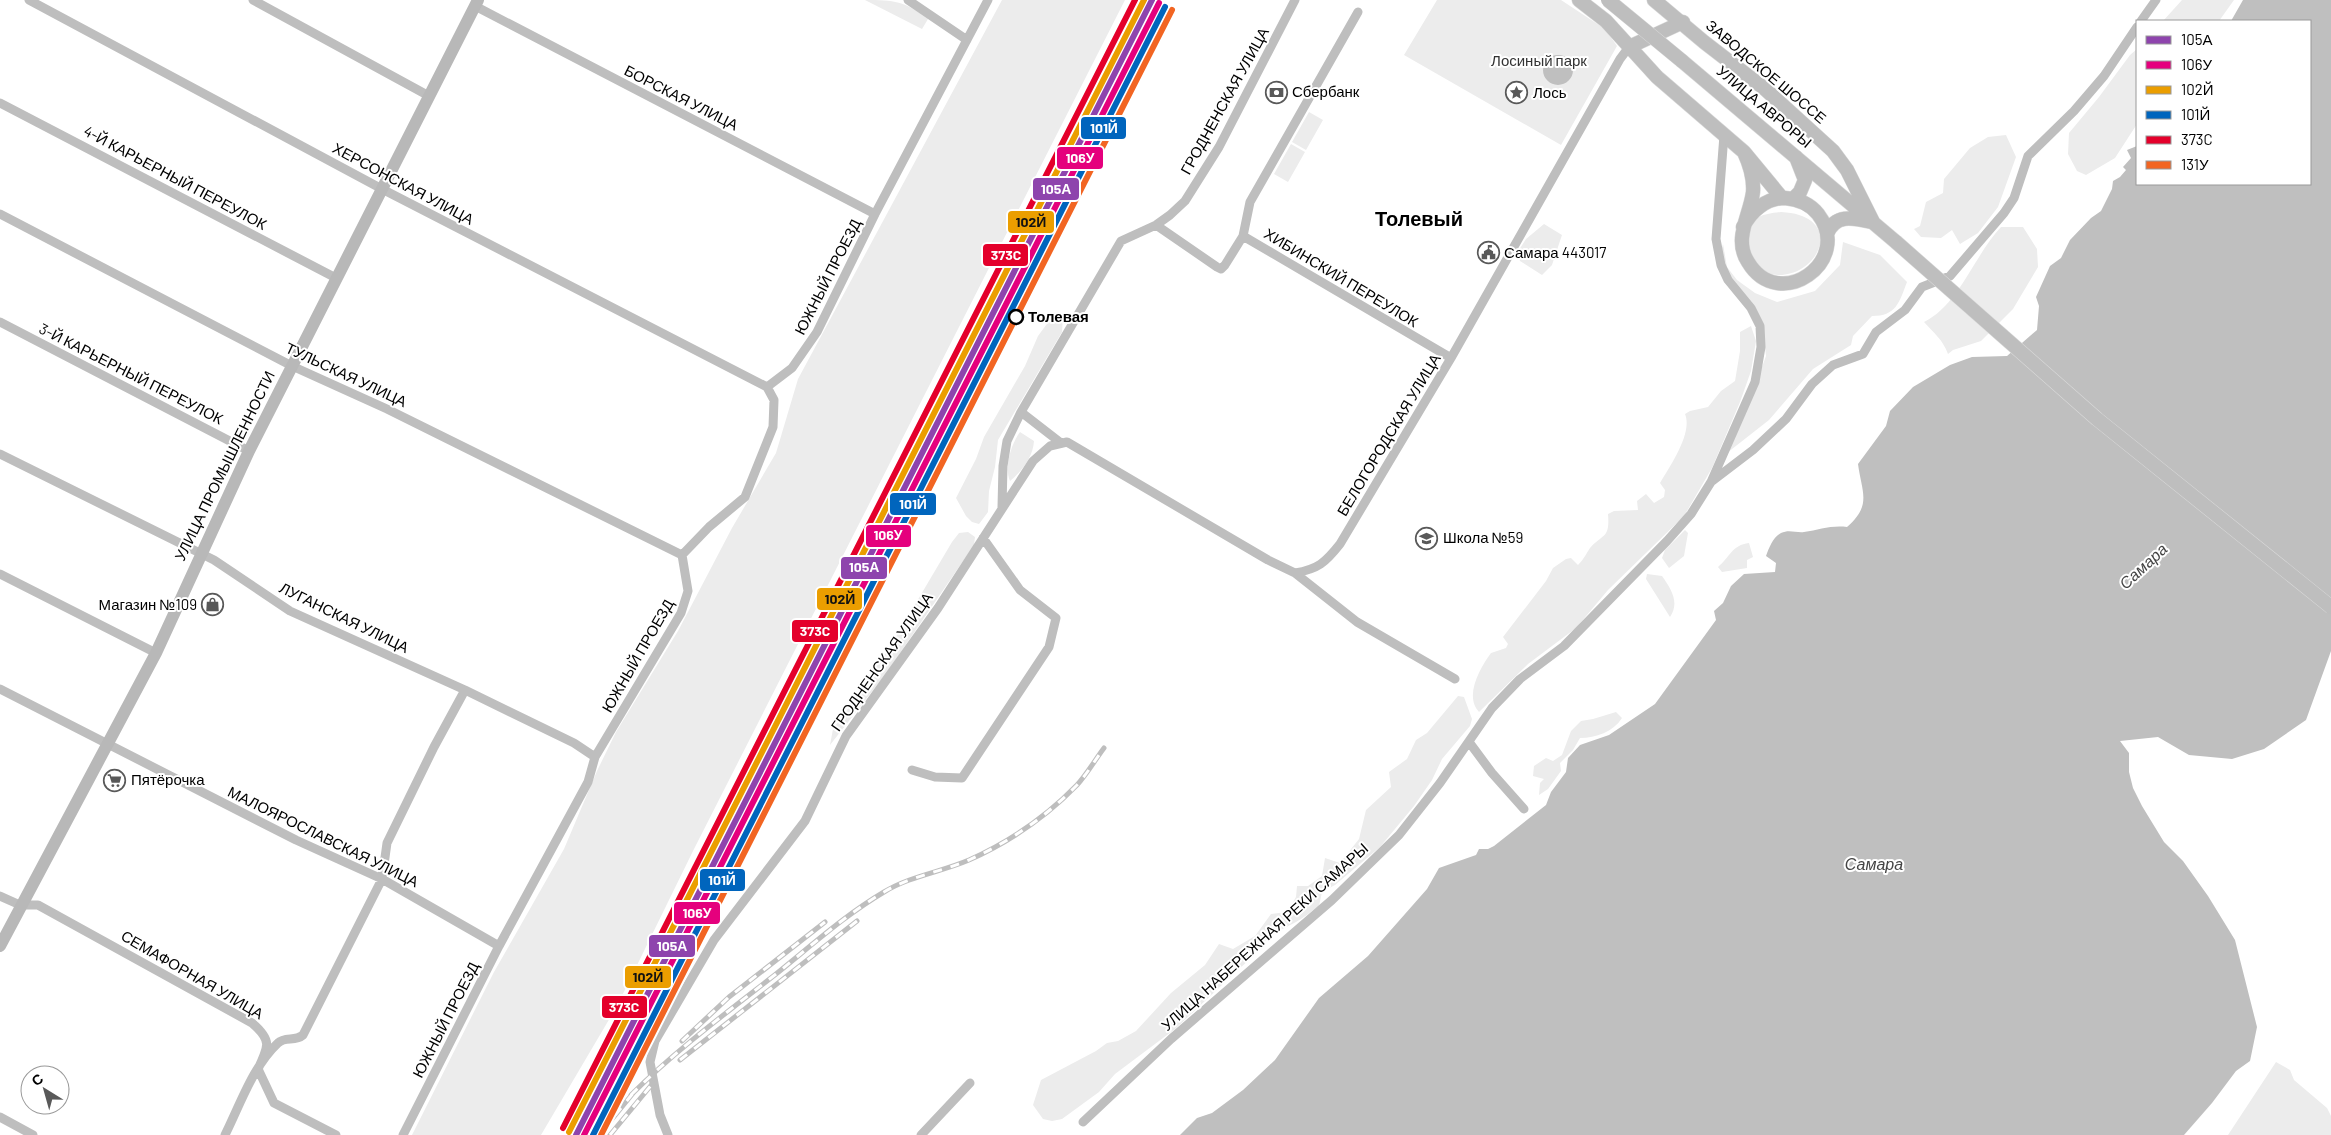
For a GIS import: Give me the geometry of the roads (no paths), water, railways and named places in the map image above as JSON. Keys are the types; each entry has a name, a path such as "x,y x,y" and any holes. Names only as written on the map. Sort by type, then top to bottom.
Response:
{"main road":[{"path":"1579,0 1606,21 1657,77 1744,152 1787,199 1814,210 1824,224 1827,234"},
{"name":"УЛИЦА АВРОРЫ","path":"1608,0 1811,168 2097,419 2331,607"},
{"name":"ЗАВОДСКОЕ ШОССЕ","path":"1654,0 1765,89 1833,151 1847,170 1873,222"},
{"name":"УЛИЦА ПРОМЫШЛЕННОСТИ","path":"0,946 20,905 156,653 249,451 476,3"},
{"path":"1629,47 1683,22"},
{"path":"1811,168 1823,172 1832,170 1837,162 1833,151"},
{"path":"1744,152 1753,180 1753,193 1743,227 1742,238 1748,262 1763,277 1784,284 1799,281 1819,267 1826,250 1827,234 1830,226 1840,219 1849,218 1873,222"},
{"path":"1743,227 1747,218 1761,205 1787,199 1800,192 1805,180 1794,154"}],"street":[{"name":"ХЕРСОНСКАЯ УЛИЦА","path":"29,0 382,189 768,387"},
{"path":"253,0 429,96"},
{"path":"908,0 967,40"},
{"name":"ЮЖНЫЙ ПРОЕЗД","path":"768,387 792,368 817,332 875,214 988,0"},
{"name":"ГРОДНЕНСКАЯ УЛИЦА","path":"1002,509 1003,466 1007,441 1020,412 1121,240 1156,225 1185,201 1219,147 1295,0"},
{"path":"2142,20 2156,0"},
{"name":"БОРСКАЯ УЛИЦА","path":"476,3 875,214"},
{"path":"1243,236 1250,202 1358,12"},
{"name":"УЛИЦА НАБЕРЕЖНАЯ РЕКИ САМАРЫ","path":"1083,1122 1171,1039 1332,900 1399,835 1440,783 1492,708 1520,679 1564,646 1667,541 1691,514 1711,482 1753,450 1786,418 1812,384 1833,365 1864,354 1876,332 1905,310 1922,287 1950,276 2014,198 2028,156 2074,111 2104,76 2136,28"},
{"name":"БЕЛОГОРОДСКАЯ УЛИЦА","path":"1295,573 1313,570 1327,561 1340,544 1451,358 1620,58 1629,47"},
{"name":"4-Й КАРЬЕРНЫЙ ПЕРЕУЛОК","path":"0,103 336,278"},
{"path":"1711,482 1754,382 1761,347 1760,326 1751,308 1728,280 1721,265 1716,239 1724,135"},
{"name":"ТУЛЬСКАЯ УЛИЦА","path":"0,214 292,366 387,408 682,555"},
{"name":"ХИБИНСКИЙ ПЕРЕУЛОК","path":"1156,225 1221,269 1225,266 1243,236 1451,358"},
{"name":"3-Й КАРЬЕРНЫЙ ПЕРЕУЛОК","path":"0,322 249,451"},
{"path":"682,555 709,527 745,497 773,427 774,400 768,387"},
{"path":"1020,412 1061,443 1068,442 1268,560 1295,573 1357,622 1455,679"},
{"name":"ГРОДНЕНСКАЯ УЛИЦА","path":"668,1135 660,1115 650,1062 655,1040 714,940 805,821 846,736 938,608 1033,461 1050,446 1061,443"},
{"name":"ЛУГАНСКАЯ УЛИЦА","path":"0,454 200,554 238,575 252,587 290,611 465,690 574,743 594,758"},
{"path":"912,770 935,776 962,778 1049,647 1056,618 1020,590 983,538"},
{"name":"ЮЖНЫЙ ПРОЕЗД","path":"404,1135 499,946 588,782 594,758 681,613 688,591 682,555"},
{"path":"0,574 156,653"},
{"name":"МАЛОЯРОСЛАВСКАЯ УЛИЦА","path":"0,689 296,840 382,879 499,946"},
{"path":"225,1135 258,1069 278,1042 297,1039 303,1035 382,879 387,843 434,747 465,690"},
{"path":"1469,742 1492,774 1524,809"},
{"name":"СЕМАФОРНАЯ УЛИЦА","path":"0,896 20,905 38,905 252,1023 264,1033 268,1040 266,1051 258,1069"},
{"path":"258,1069 274,1104 336,1135"},
{"path":"920,1135 970,1083"},
{"path":"0,1118 33,1135"}],"water":[{"name":"Самара","path":"2243,0 2331,0 2331,651 2306,720 2264,749 2232,759 2189,755 2158,737 2120,741 2129,753 2129,772 2133,788 2142,806 2164,842 2183,861 2208,896 2235,940 2257,1027 2250,1061 2236,1071 2212,1103 2184,1135 1180,1135 1197,1118 1212,1113 1243,1090 1275,1060 1319,998 1368,956 1427,889 1439,868 1476,855 1479,849 1488,849 1494,846 1546,805 1551,792 1566,772 1568,758 1580,745 1609,735 1655,704 1716,620 1714,611 1723,603 1731,586 1744,574 1775,572 1776,563 1766,556 1778,535 1787,531 1804,532 1830,527 1847,527 1855,519 1863,505 1863,491 1858,464 1886,426 1890,411 1913,387 1950,365 1972,357 2007,356 2037,330 2039,306 2036,297 2050,266 2061,258 2070,240 2091,218 2101,211 2112,189 2113,181 2126,170 2123,167 2131,158 2127,150 2136,146 2136,185 2311,185 2311,20 2232,20"},
{"path":"1558,55 1568,60 1573,70 1568,80 1558,85 1548,80 1543,70 1548,60"}],"railway":[{"path":"781,749 1160,0"},
{"path":"595,1135 843,646"},
{"path":"631,1095 701,1033 828,931 870,901 904,882 984,853 1013,837 1040,818 1077,785 1104,748"},
{"path":"680,1060 857,921"},
{"path":"682,1041 729,997 825,922"},
{"path":"610,1135 653,1083"},
{"path":"604,1129 634,1092"}],"place":[{"name":"Сбербанк","path":"1276,92"},
{"name":"Лось","path":"1517,93"},
{"name":"Самара 443017","path":"1488,253"},
{"name":"Толевая","path":"1016,317"},
{"name":"Школа №59","path":"1427,538"},
{"name":"Магазин №109","path":"213,605"},
{"name":"Пятёрочка","path":"115,780"}],"district":[{"name":"Толевый","path":"1419,219"}],"park label":[{"name":"Лосиный парк","path":"1539,61"}]}
